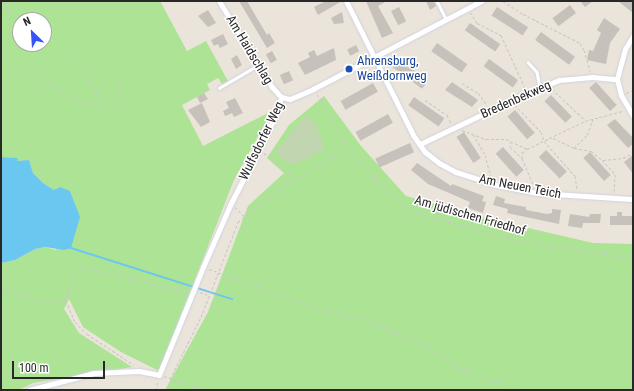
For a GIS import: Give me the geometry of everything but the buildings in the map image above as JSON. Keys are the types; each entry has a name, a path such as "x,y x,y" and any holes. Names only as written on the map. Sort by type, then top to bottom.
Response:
{"street":[{"name":"Am Haidschlag","path":"219,1 258,64 281,97"},
{"name":"Am Neuen Teich","path":"346,1 373,58 420,144 426,152 444,166 492,184 537,193 576,197 633,199"},
{"name":"Wulfsdorfer Weg","path":"159,375 193,290 231,203 275,117 281,97 290,99 313,89 481,1"},
{"path":"633,36 624,49 617,79 629,110 633,116"},
{"name":"Bredenbekweg","path":"420,144 453,126 540,87 574,78 617,79"},
{"path":"29,390 94,373 138,371 159,375"}],"lane":[{"path":"437,1 447,19"},
{"path":"528,62 537,72 540,87"},
{"path":"219,88 258,64"}],"path":[{"path":"4,1 12,17"},
{"path":"503,1 523,14 580,43 584,50 590,72"},
{"path":"468,8 477,23 501,35 524,88"},
{"path":"78,62 104,107"},
{"path":"10,64 46,81 72,98 104,107 113,105 119,99 122,81"},
{"path":"462,83 478,93 487,105"},
{"path":"547,85 585,121"},
{"name":"Am jüdischen Friedhof","path":"313,89 348,148 388,194 414,212 520,241 633,258"},
{"path":"625,93 633,90"},
{"path":"425,100 447,115 453,126 486,139 511,141 527,149"},
{"path":"510,100 541,132 544,141 575,176 576,197"},
{"path":"522,158 522,153 527,149 585,121 629,110"},
{"path":"574,148 587,135 594,118"},
{"path":"473,133 485,155 492,184"},
{"path":"552,138 574,148 591,151 602,160 614,174 613,198"},
{"path":"511,141 510,147 522,158 537,193"},
{"path":"170,379 202,317 209,295 238,222 296,179 348,148"},
{"path":"259,149 296,179"},
{"path":"602,160 623,158 633,153"},
{"path":"231,203 245,217"},
{"path":"1,290 44,304 63,300 68,294 79,266 185,292"},
{"path":"203,267 310,306 360,318 425,345 459,368 521,390"},
{"path":"193,290 209,295"},
{"path":"63,300 68,304 75,322 83,331 133,363 138,371"},
{"path":"156,390 159,375 203,390"}],"green space":[{"path":"1,1 160,1 187,51 206,41 228,81 222,84 218,78 207,84 210,90 182,105 203,146 272,111 234,180 159,371 121,352 83,327 69,299 64,309 79,333 132,367 33,383 19,390 1,390 1,263 15,260 35,249 45,247 56,250 75,204 70,191 54,190 43,183 33,173 29,160 17,161 17,158 1,157"},
{"path":"324,96 361,146 406,196 460,212 593,243 633,244 633,390 165,390 208,312 248,206 284,173 267,158 289,125"},
{"path":"305,116 316,123 324,150 292,165 275,153"}],"water":[{"path":"1,157 18,158 17,161 29,160 33,173 43,183 54,190 60,187 70,191 80,217 71,248 64,250 45,247 35,249 15,260 1,263"}],"waterway":[{"path":"71,248 232,299"}],"place":[{"name":"Ahrensburg, Weißdornweg","path":"349,69"}]}
